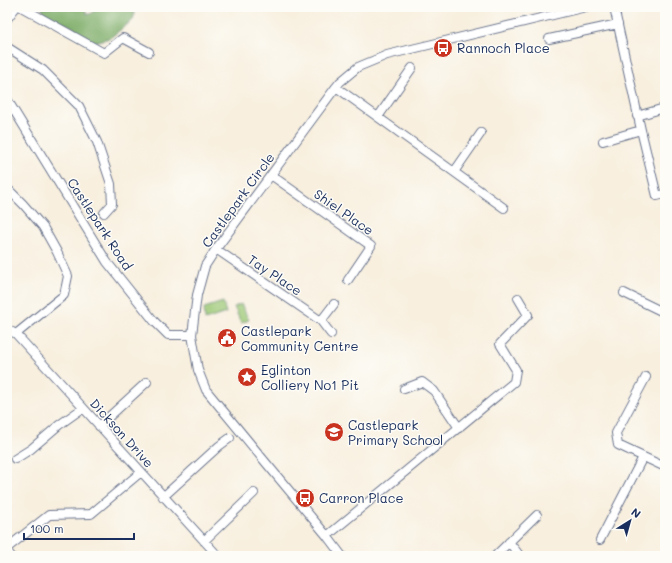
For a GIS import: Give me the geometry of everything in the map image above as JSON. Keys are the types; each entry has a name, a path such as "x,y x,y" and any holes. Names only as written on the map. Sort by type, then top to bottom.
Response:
{"street":[{"path":"7,19 16,7"},
{"path":"21,7 104,53 123,38 149,52"},
{"name":"Castlepark Circle","path":"342,556 206,390 198,370 192,335 197,295 206,266 216,249 336,86 358,67 387,55 586,7"},
{"path":"614,7 657,196 665,194"},
{"path":"550,39 618,24"},
{"path":"7,47 43,70 78,106 97,142 111,184 112,204 104,213"},
{"path":"378,117 412,68"},
{"path":"336,86 504,208"},
{"name":"Castlepark Road","path":"7,99 107,262 154,321 168,335 192,335"},
{"path":"638,116 661,108"},
{"path":"603,141 641,130"},
{"path":"454,172 481,133"},
{"name":"Shiel Place","path":"271,175 371,246 348,280"},
{"path":"7,188 43,227 68,276 64,295 16,334"},
{"name":"Tay Place","path":"216,249 321,321 331,334"},
{"path":"624,293 665,313"},
{"path":"327,536 514,382 516,370 500,344 528,315 518,298"},
{"path":"321,321 334,304"},
{"name":"Dickson Drive","path":"7,329 16,334 218,556"},
{"path":"646,377 616,433 618,445 665,467"},
{"path":"99,426 147,382"},
{"path":"404,389 422,382 434,391 459,428"},
{"path":"15,459 31,449 59,425 83,408"},
{"path":"164,497 219,446 230,438"},
{"path":"600,540 644,457"},
{"path":"7,548 50,515 91,514 141,472"},
{"path":"204,541 254,492"},
{"path":"496,556 537,515"},
{"path":"509,542 520,556"},
{"path":"7,551 11,556"}],"green space":[{"path":"41,7 84,7 87,14 95,11 95,7 130,7 135,11 133,20 110,38 95,42 84,37 72,27 45,14"},
{"path":"223,302 226,313 205,320 204,308"},
{"path":"241,304 249,320 241,323 234,307"}],"place":[{"name":"Rannoch Place","path":"443,48"},
{"name":"Castlepark Community Centre","path":"227,338"},
{"name":"Eglinton Colliery No1 Pit","path":"247,377"},
{"name":"Castlepark Primary School","path":"334,432"},
{"name":"Carron Place","path":"305,498"}]}
